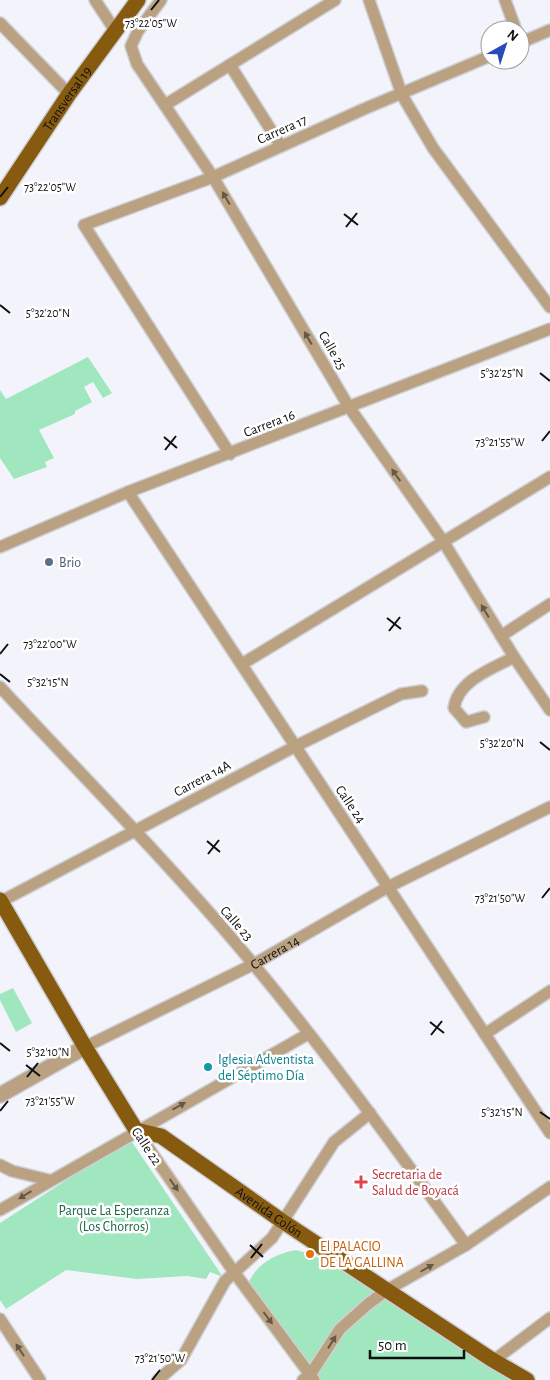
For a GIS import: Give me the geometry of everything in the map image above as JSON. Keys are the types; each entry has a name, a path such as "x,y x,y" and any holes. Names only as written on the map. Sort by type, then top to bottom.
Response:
{"main road":[{"name":"Transversal 19","path":"0,198 69,94 138,0"},
{"name":"Calle 22","path":"0,901 136,1130"},
{"name":"Avenida Colón","path":"136,1130 161,1136 282,1221 493,1361 526,1380"}],"street":[{"path":"95,0 116,32"},
{"name":"Calle 25","path":"162,0 138,31 131,46 137,64 213,177 349,407 442,541 514,657 550,710"},
{"path":"165,105 335,0"},
{"path":"369,0 402,95 433,148 550,307"},
{"path":"505,0 512,20"},
{"path":"0,23 69,94"},
{"path":"530,38 550,30"},
{"name":"Carrera 17","path":"230,454 84,225 213,177 364,109 402,95 480,60"},
{"path":"230,65 281,146"},
{"name":"Carrera 16","path":"0,547 128,492 550,330"},
{"path":"242,664 550,477"},
{"name":"Calle 24","path":"128,492 242,664 294,747 550,1133"},
{"path":"501,636 550,604"},
{"path":"484,717 466,722 454,708 455,700 470,681 514,657"},
{"name":"Calle 23","path":"0,687 5,700 134,830 254,964 370,1113 466,1245"},
{"name":"Carrera 14A","path":"0,901 294,747 401,694 422,691"},
{"name":"Carrera 14","path":"0,1095 85,1047 254,964 388,887 550,808"},
{"path":"485,1034 550,991"},
{"path":"0,1210 136,1130 308,1034"},
{"path":"158,1380 181,1360 225,1281 272,1238 334,1142 370,1113"},
{"name":"Calle 22","path":"136,1130 309,1378"},
{"path":"0,1165 12,1171 49,1180"},
{"path":"309,1378 340,1329 387,1290 466,1245 550,1187"},
{"path":"493,1361 550,1318"},
{"path":"0,1319 40,1380"}],"green space":[{"path":"88,357 112,393 103,398 93,382 84,387 92,402 75,411 75,414 39,430 54,458 45,462 47,467 14,479 0,458 0,390 6,399"},
{"path":"13,988 32,1023 16,1032 0,1000 0,994"},
{"name":"Parque La Esperanza (Los Chorros)","path":"130,1139 223,1277 210,1272 206,1279 187,1276 137,1279 66,1270 6,1309 0,1300 0,1223"},
{"path":"296,1250 310,1254 387,1291 523,1380 317,1380 248,1284 251,1277 267,1261 281,1254"}],"place":[{"name":"Brio","path":"49,562"},
{"name":"Iglesia Adventista del Séptimo Día","path":"208,1067"},
{"name":"Secretaria de Salud de Boyacá","path":"361,1182"},
{"name":"El PALACIO DE LA GALLINA","path":"310,1254"}]}
